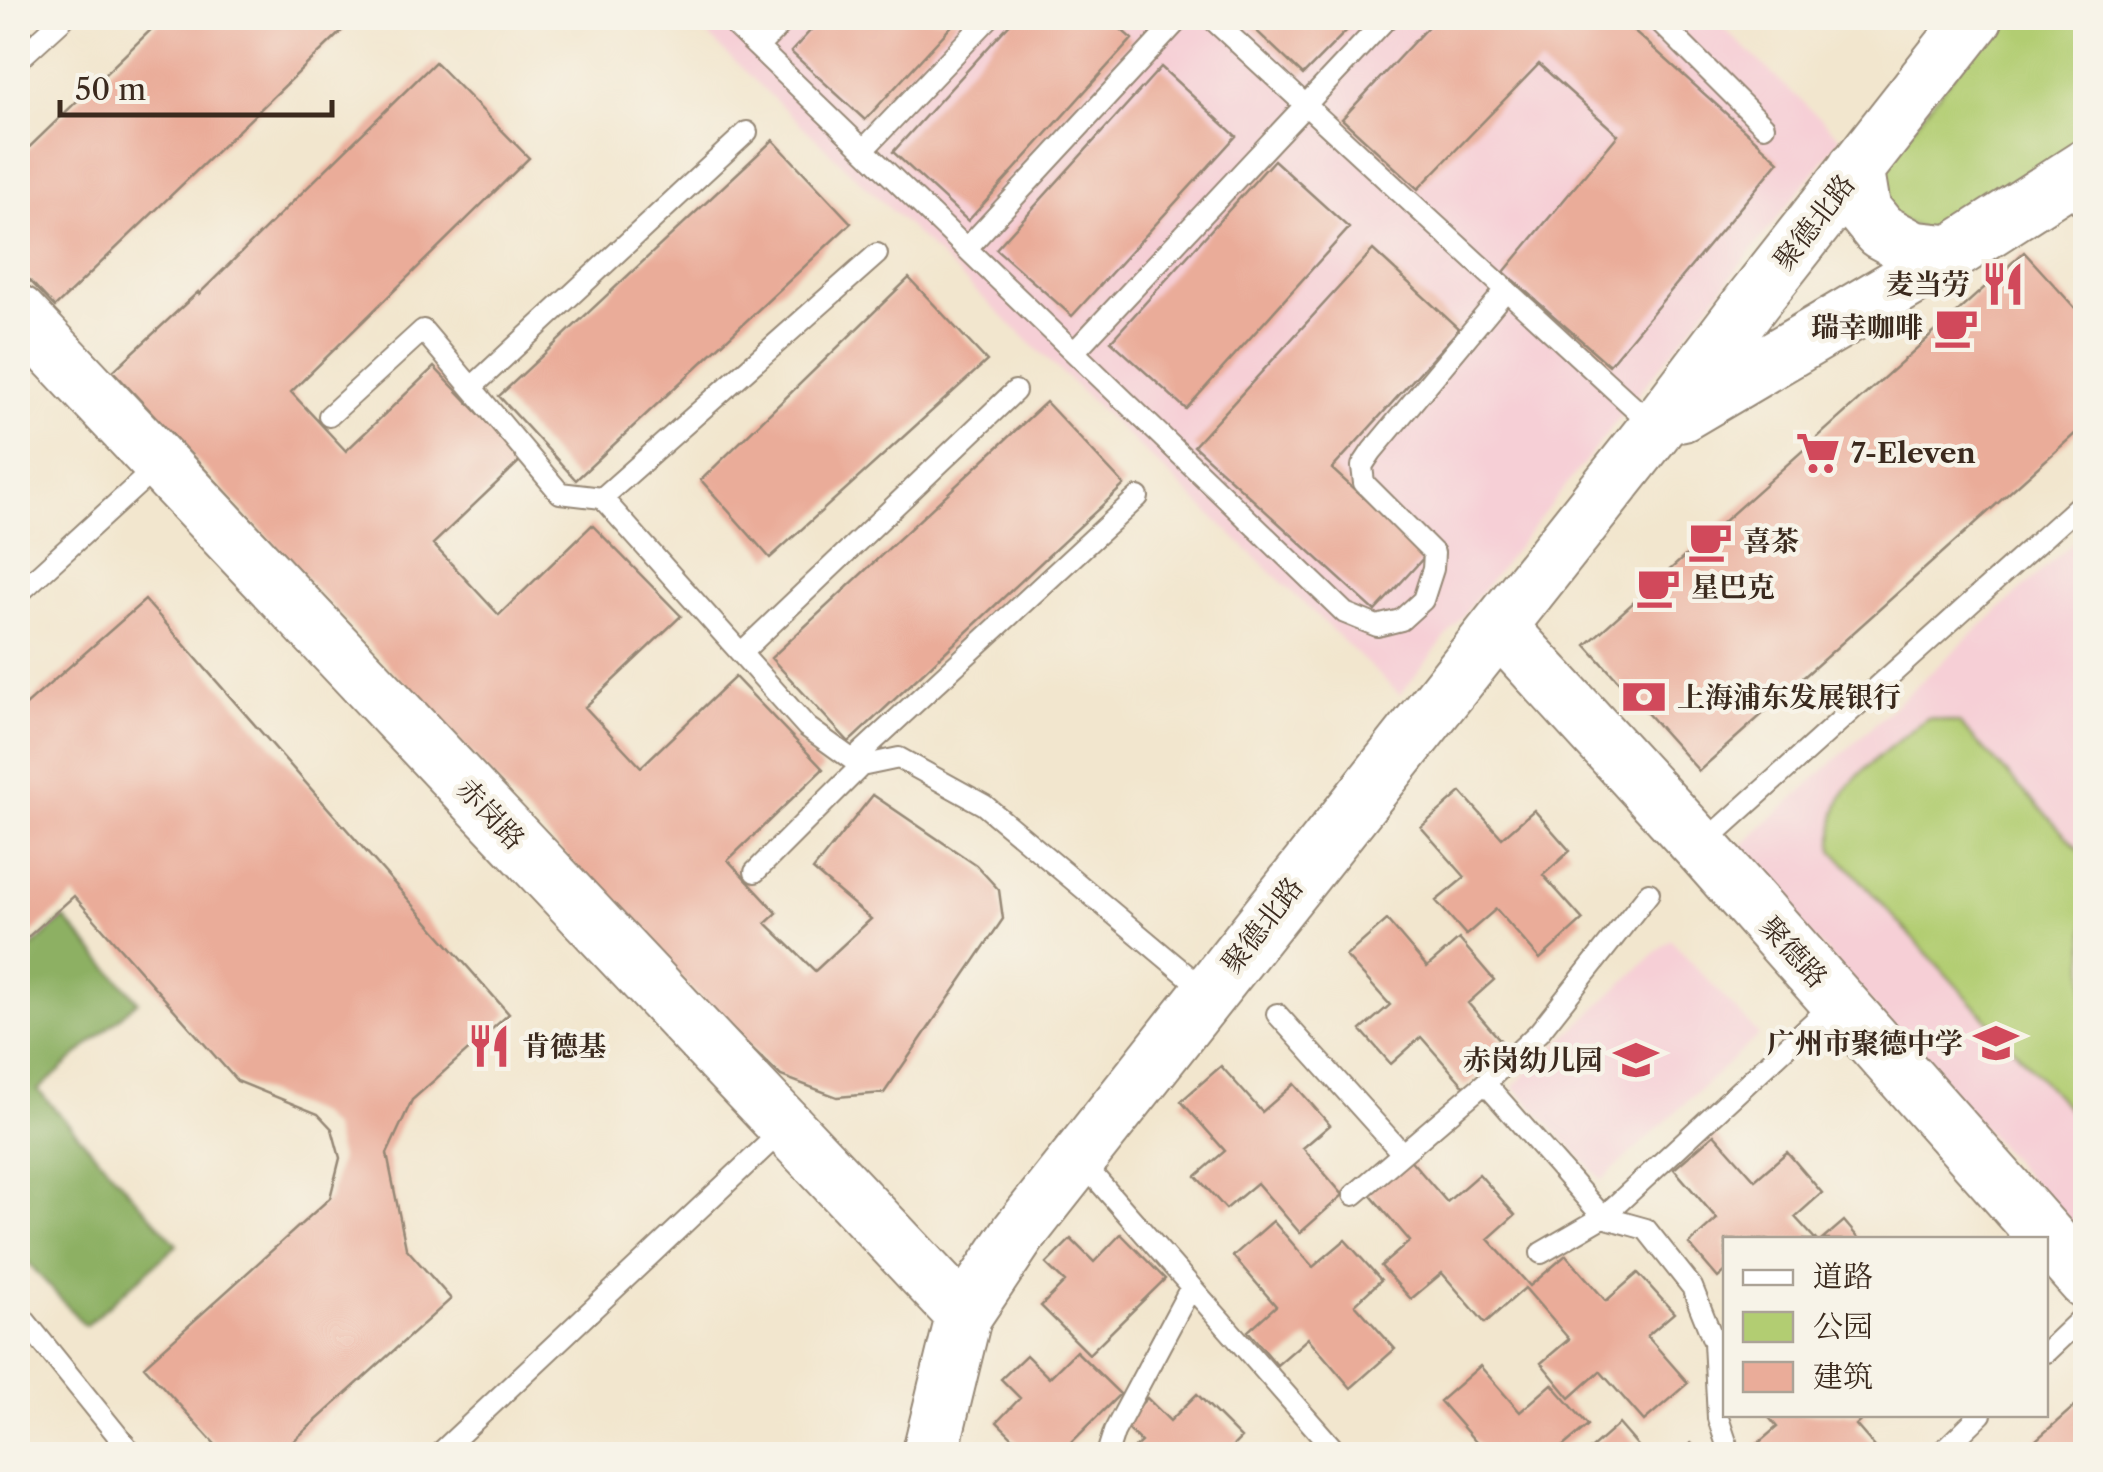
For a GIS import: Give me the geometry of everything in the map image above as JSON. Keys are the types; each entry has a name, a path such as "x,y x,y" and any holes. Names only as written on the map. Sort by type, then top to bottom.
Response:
{"street":[{"name":"聚德北路","path":"930,1454 964,1315 1019,1234 1975,18"},
{"path":"1856,168 1864,210 1880,231 1913,250 1951,253"},
{"name":"聚德北路","path":"1656,428 1951,253 2078,187"},
{"name":"赤岗路","path":"18,313 964,1315"},
{"name":"聚德路","path":"1499,627 2047,1237"},
{"name":"聚德路","path":"2048,1238 2086,1281"}],"lane":[{"path":"18,60 64,18"},
{"path":"728,18 1345,613 1377,626 1401,620 1423,600 1434,568 1434,552 1364,482 1362,466 1506,290"},
{"path":"758,47 787,18"},
{"path":"864,149 989,18"},
{"path":"966,248 1180,18"},
{"path":"1211,18 1656,428"},
{"path":"1074,352 1386,18"},
{"path":"1656,18 1764,126"},
{"path":"472,388 747,132"},
{"path":"602,498 877,254"},
{"path":"329,416 423,330 560,493 602,498 807,727 857,763 899,758 984,804 1208,993"},
{"path":"740,653 1015,391"},
{"path":"18,594 160,464"},
{"path":"755,872 857,763 1138,496"},
{"path":"1700,847 2086,499"},
{"path":"1354,1195 1539,1032 1649,893"},
{"path":"1541,1253 1604,1217 1837,1000"},
{"path":"1277,1014 1402,1153"},
{"path":"1485,1083 1604,1217 1646,1229 1692,1287 1714,1342 1718,1418 1730,1454"},
{"path":"438,1454 786,1127"},
{"path":"1078,1158 1338,1454"},
{"path":"1107,1454 1114,1432 1191,1287"},
{"path":"18,1312 129,1454"},
{"path":"2048,1350 2086,1314"},
{"path":"1940,1454 1979,1417"}],"shaded area":[{"path":"689,18 1713,18 1841,138 1400,695"},
{"name":"广州市聚德中学","path":"2085,531 2086,1235 2082,1239 1736,851"},
{"name":"赤岗幼儿园","path":"1670,939 1759,1035 1602,1180 1513,1086"}],"green space":[{"path":"1997,18 2085,18 2085,155 1946,241 1882,212 1882,167"},
{"path":"1928,718 1959,723 2085,856 2085,1127 1833,850 1836,815 1845,793 1878,757"},
{"path":"64,918 138,1001 38,1090 177,1245 85,1326 18,1251 18,960"}],"building":[{"path":"163,18 344,18 350,23 55,307 18,268 18,158"},
{"path":"822,18 959,18 865,120 791,52"},
{"path":"1015,18 1108,18 1132,39 968,221 893,152"},
{"path":"1243,18 1359,18 1303,75"},
{"path":"1436,18 1620,18 1779,161 1609,365 1504,272 1618,135 1539,64 1418,189 1342,119"},
{"path":"435,62 529,158 291,392 346,451 434,367 522,459 433,544 499,615 592,525 681,616 585,707 641,767 735,677 823,769 728,860 777,913 766,923 815,971 871,919 813,870 873,795 976,865 999,890 1003,919 884,1093 837,1097 781,1076 693,991 113,371 199,294"},
{"path":"1161,67 1236,136 1072,316 996,249"},
{"path":"773,140 851,223 576,480 499,396"},
{"path":"1274,160 1349,228 1186,409 1111,341"},
{"path":"1373,250 1459,329 1332,469 1426,555 1375,611 1194,446"},
{"path":"2024,252 2086,320 2086,424 1699,771 1586,645"},
{"path":"909,278 987,361 770,558 701,480"},
{"path":"1046,402 1124,485 849,742 771,658"},
{"path":"145,600 509,1014 412,1100 387,1154 406,1248 451,1299 279,1454 224,1454 144,1366 330,1198 340,1158 332,1129 318,1114 237,1081 74,896 18,946 18,712"},
{"path":"1461,792 1502,838 1534,810 1570,851 1543,875 1583,920 1540,959 1496,909 1466,935 1436,901 1465,877 1421,827"},
{"path":"1387,920 1427,967 1459,939 1494,980 1468,1003 1508,1049 1465,1087 1421,1037 1391,1064 1361,1030 1390,1005 1346,956"},
{"path":"1221,1066 1262,1112 1294,1084 1330,1125 1303,1148 1343,1195 1300,1233 1257,1183 1226,1209 1196,1176 1225,1151 1181,1101"},
{"path":"1714,1134 1755,1180 1787,1152 1822,1193 1795,1217 1813,1237 1723,1237 1723,1274 1718,1278 1689,1244 1717,1219 1674,1169"},
{"path":"1407,1156 1447,1202 1479,1174 1515,1215 1488,1239 1530,1286 1566,1255 1606,1301 1638,1273 1674,1313 1647,1336 1688,1383 1644,1421 1600,1371 1570,1398 1541,1363 1569,1339 1525,1288 1485,1323 1442,1273 1411,1299 1381,1266 1410,1241 1367,1191"},
{"path":"1273,1221 1313,1267 1345,1240 1381,1280 1355,1304 1395,1349 1351,1388 1308,1338 1277,1365 1248,1331 1276,1306 1233,1256"},
{"path":"1844,1221 1857,1237 1825,1237"},
{"path":"1121,1234 1165,1279 1089,1354 1041,1306 1065,1282 1046,1264 1071,1239 1094,1262"},
{"path":"1076,1351 1120,1394 1060,1454 1029,1454 997,1422 1020,1398 1001,1379 1026,1355 1049,1378"},
{"path":"1480,1366 1520,1412 1552,1384 1588,1425 1561,1448 1566,1454 1478,1454 1483,1450 1440,1401"},
{"path":"1197,1394 1241,1438 1225,1454 1128,1454 1141,1442 1122,1423 1147,1398 1170,1421"},
{"path":"2086,1396 2086,1454 2020,1454"},
{"path":"1769,1417 1865,1417 1856,1425 1881,1454 1748,1452 1777,1427"},
{"path":"1619,1424 1645,1454 1585,1454"},
{"path":"1691,1443 1702,1454 1678,1454"}],"place":[{"name":"麦当劳","path":"2003,284"},
{"name":"瑞幸咖啡","path":"1956,327"},
{"name":"7-Eleven","path":"1818,453"},
{"name":"喜茶","path":"1710,541"},
{"name":"星巴克","path":"1658,587"},
{"name":"上海浦东发展银行","path":"1644,697"},
{"name":"广州市聚德中学","path":"1996,1043"},
{"name":"肯德基","path":"489,1046"},
{"name":"赤岗幼儿园","path":"1636,1060"}]}
